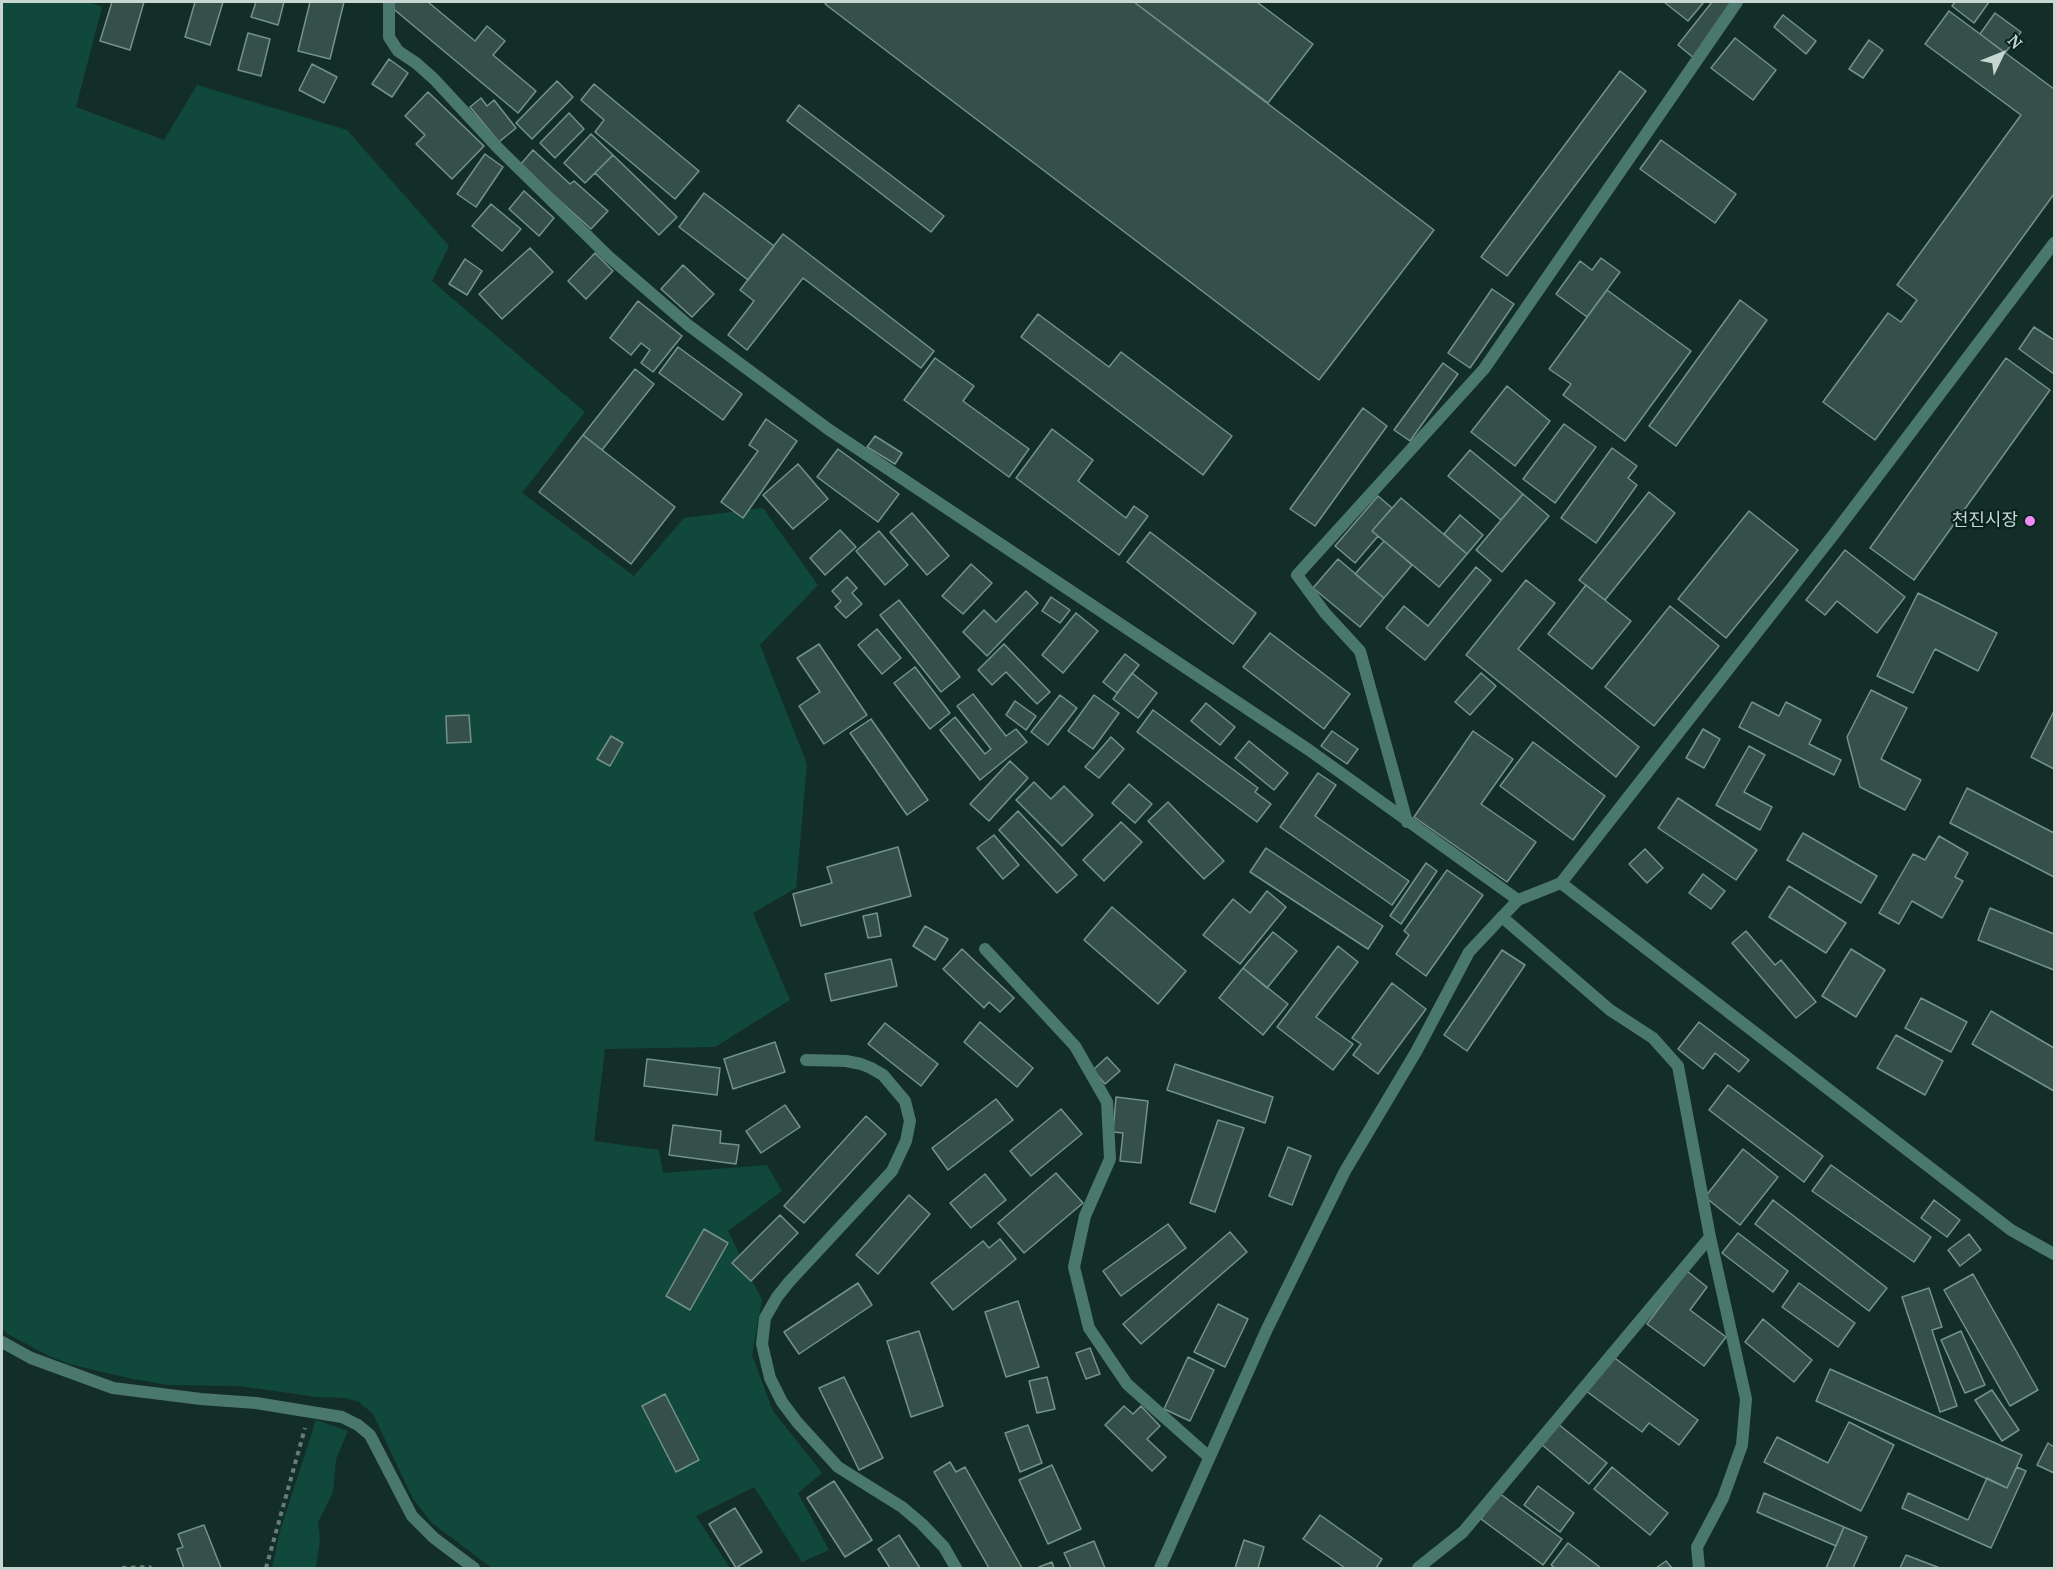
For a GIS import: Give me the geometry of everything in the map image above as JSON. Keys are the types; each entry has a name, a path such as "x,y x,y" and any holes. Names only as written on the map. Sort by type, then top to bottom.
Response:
{"street":[{"path":"389,2 389,37 398,51 434,79 498,148 608,256 688,325 828,429 1309,750 1518,900"},
{"path":"1407,822 1360,651 1324,614 1297,575 1484,369 1737,2"},
{"path":"1160,1569 1267,1329 1345,1172 1416,1052 1469,952 1518,900 1561,884 1820,553 2055,243"},
{"path":"1561,884 2011,1230 2055,1254"},
{"path":"1502,917 1610,1010 1653,1038 1678,1066 1710,1237 1746,1400 1742,1445 1723,1498 1697,1547 1700,1569"},
{"path":"985,949 1075,1046 1107,1102 1110,1159 1084,1216 1074,1267 1089,1328 1127,1384 1209,1457"},
{"path":"806,1060 846,1061 861,1064 883,1075 905,1101 910,1121 906,1141 892,1171 789,1282 765,1318 762,1344 770,1378 782,1402 797,1422 838,1467 902,1507 922,1524 944,1548 956,1569"},
{"path":"1418,1569 1463,1532 1710,1237"},
{"path":"2,1342 31,1358 113,1388 310,1411 342,1418 358,1425 370,1436 412,1515 434,1538 474,1569"}],"path":[{"path":"266,1569 310,1411"},
{"path":"122,1569 149,1567 152,1569"}],"green space":[{"path":"2,2 89,2 102,7 76,107 164,140 197,85 347,130 449,246 432,281 585,412 522,493 634,576 684,518 763,508 818,585 760,645 807,764 796,888 753,913 790,1000 715,1047 605,1049 594,1141 659,1150 663,1173 767,1165 782,1191 728,1231 762,1300 752,1355 773,1411 822,1473 798,1493 829,1550 802,1562 754,1487 696,1516 730,1568 492,1568 432,1523 413,1499 373,1414 359,1402 345,1398 317,1397 239,1386 168,1385 133,1379 69,1364 47,1355 8,1334 2,1328"},
{"path":"316,1420 348,1431 336,1459 333,1492 318,1522 320,1539 316,1568 272,1568 280,1531"}],"building":[{"path":"112,2 144,2 130,50 100,41"},
{"path":"195,2 223,2 210,45 185,37"},
{"path":"256,2 284,2 278,25 251,17"},
{"path":"310,2 344,2 330,59 298,51"},
{"path":"394,2 428,2 475,41 487,26 505,41 493,55 536,91 518,113 390,6"},
{"path":"827,2 1134,2 1434,230 1319,380 825,4"},
{"path":"1134,2 1257,2 1313,44 1268,103"},
{"path":"1664,2 1704,2 1688,21"},
{"path":"1712,2 1740,2 1695,59 1678,45"},
{"path":"1955,2 1989,2 1974,23 1952,6"},
{"path":"1949,11 2054,89 2054,194 1875,440 1823,402 1888,313 1901,322 1917,300 1897,285 2021,115 1925,44"},
{"path":"1995,13 2021,32 2005,53 1980,34"},
{"path":"1783,15 1816,41 1806,54 1774,27"},
{"path":"248,33 270,39 261,76 238,70"},
{"path":"1735,38 1776,70 1753,100 1711,68"},
{"path":"1869,40 1883,50 1863,78 1849,69"},
{"path":"389,59 408,73 392,97 372,84"},
{"path":"312,64 337,77 324,103 299,90"},
{"path":"1620,71 1646,91 1507,276 1481,257"},
{"path":"557,81 573,97 532,139 516,123"},
{"path":"594,84 699,171 675,199 595,132 604,120 581,100"},
{"path":"428,92 484,146 452,179 416,144 425,135 405,116"},
{"path":"481,98 487,106 494,100 516,128 499,142 470,107"},
{"path":"799,105 944,216 931,232 787,121"},
{"path":"569,113 584,129 555,158 540,143"},
{"path":"591,134 613,155 585,183 564,163"},
{"path":"1661,140 1736,194 1715,223 1640,169"},
{"path":"533,150 570,184 574,181 608,211 591,229 520,165"},
{"path":"485,154 503,167 476,207 457,194"},
{"path":"613,155 677,217 659,235 595,173"},
{"path":"524,191 554,218 539,236 509,209"},
{"path":"704,193 774,246 748,280 679,227"},
{"path":"491,204 521,229 502,251 472,226"},
{"path":"783,234 934,351 921,368 803,278 747,350 728,335 754,301 740,290"},
{"path":"530,248 553,272 502,319 479,294"},
{"path":"595,253 613,271 586,299 568,281"},
{"path":"1601,258 1620,272 1587,317 1556,294 1580,261 1592,270"},
{"path":"465,259 482,271 467,295 449,284"},
{"path":"683,265 714,294 692,317 661,289"},
{"path":"1492,289 1514,304 1470,368 1448,353"},
{"path":"1607,290 1691,351 1625,441 1563,395 1571,384 1549,369"},
{"path":"1740,300 1767,320 1676,446 1649,426"},
{"path":"638,301 682,336 653,372 641,363 650,350 641,343 631,355 610,338"},
{"path":"1038,314 1109,367 1121,352 1232,436 1203,475 1021,337"},
{"path":"2034,327 2054,340 2054,374 2019,349"},
{"path":"678,347 742,394 723,420 659,373"},
{"path":"935,358 974,386 963,401 1029,449 1009,477 904,400"},
{"path":"2006,358 2050,390 1914,580 1870,548"},
{"path":"1443,363 1458,374 1410,441 1394,430"},
{"path":"635,369 654,384 602,450 583,435"},
{"path":"1507,386 1550,421 1515,466 1471,432"},
{"path":"1363,408 1387,426 1315,526 1290,509"},
{"path":"766,419 797,441 743,518 721,502 758,451 749,445"},
{"path":"1564,424 1596,447 1555,503 1523,479"},
{"path":"1052,429 1093,460 1078,481 1126,518 1134,506 1148,516 1119,555 1016,478"},
{"path":"583,435 675,507 631,564 539,492"},
{"path":"875,436 902,453 895,464 867,447"},
{"path":"1612,448 1637,466 1628,478 1637,485 1596,543 1561,518"},
{"path":"838,449 899,494 878,522 817,477"},
{"path":"1470,450 1523,494 1501,520 1448,476"},
{"path":"798,464 828,499 793,529 763,495"},
{"path":"1649,492 1675,513 1605,600 1579,580"},
{"path":"1523,494 1549,516 1502,572 1476,550"},
{"path":"1378,496 1392,508 1372,531 1378,536 1355,563 1335,546"},
{"path":"1401,498 1467,554 1439,587 1372,531"},
{"path":"1749,511 1798,550 1726,638 1678,599"},
{"path":"912,513 949,556 927,575 890,532"},
{"path":"1460,515 1483,535 1467,554 1444,534"},
{"path":"840,530 856,547 825,575 810,558"},
{"path":"879,531 908,565 885,585 856,551"},
{"path":"1150,532 1256,613 1233,644 1127,562"},
{"path":"1384,541 1412,565 1384,598 1355,574"},
{"path":"1845,550 1905,597 1877,633 1837,601 1825,615 1806,600"},
{"path":"1338,559 1384,598 1360,627 1313,588"},
{"path":"971,564 992,583 963,614 942,596"},
{"path":"1476,567 1491,580 1425,660 1386,628 1404,606 1428,626"},
{"path":"847,577 857,588 852,593 862,604 846,618 835,607 841,601 832,591"},
{"path":"1526,580 1555,603 1518,649 1639,747 1616,777 1466,655"},
{"path":"1586,585 1631,621 1592,669 1548,634"},
{"path":"1026,591 1038,603 987,656 963,632 984,610 996,622"},
{"path":"1918,593 1997,633 1978,671 1935,649 1913,693 1877,676"},
{"path":"1051,597 1070,610 1060,623 1042,611"},
{"path":"899,600 960,677 941,692 880,615"},
{"path":"1670,606 1719,646 1654,726 1605,687"},
{"path":"1076,613 1098,631 1063,673 1042,655"},
{"path":"877,629 901,658 882,674 858,645"},
{"path":"1270,633 1350,694 1324,729 1243,667"},
{"path":"819,644 867,715 824,744 799,706 820,692 797,658"},
{"path":"1004,644 1050,692 1037,704 1006,672 992,685 978,670"},
{"path":"1125,654 1139,665 1117,693 1103,682"},
{"path":"915,667 950,713 930,729 894,683"},
{"path":"1132,673 1157,693 1138,718 1113,699"},
{"path":"1481,673 1496,686 1470,715 1455,702"},
{"path":"1871,690 1907,708 1881,759 1921,780 1905,810 1860,787 1847,737"},
{"path":"973,694 1006,736 1016,729 1027,742 980,780 940,730 955,717 985,754 991,749 957,706"},
{"path":"1060,695 1077,708 1048,745 1031,732"},
{"path":"1094,695 1119,713 1093,749 1068,731"},
{"path":"1015,701 1036,716 1026,730 1006,715"},
{"path":"1752,702 1779,716 1786,702 1821,720 1809,744 1841,760 1834,775 1739,727"},
{"path":"1206,703 1235,727 1220,745 1191,721"},
{"path":"1153,710 1258,788 1255,792 1271,804 1257,822 1137,732"},
{"path":"2054,711 2054,769 2031,757"},
{"path":"469,715 471,742 447,743 446,716"},
{"path":"871,719 928,800 907,815 850,733"},
{"path":"1703,729 1720,739 1704,768 1686,758"},
{"path":"1332,731 1358,749 1347,764 1321,746"},
{"path":"1473,731 1513,759 1481,804 1536,842 1507,882 1414,817"},
{"path":"611,736 623,743 610,766 597,759"},
{"path":"1111,737 1124,749 1099,778 1085,767"},
{"path":"1249,741 1288,773 1274,790 1235,758"},
{"path":"1533,742 1605,796 1573,840 1500,786"},
{"path":"1749,746 1765,755 1744,792 1772,807 1760,830 1716,805"},
{"path":"1010,761 1028,778 989,821 970,804"},
{"path":"1318,773 1336,785 1315,816 1409,881 1392,905 1280,827"},
{"path":"1034,782 1051,799 1064,786 1093,815 1062,846 1016,800"},
{"path":"1129,784 1152,804 1135,823 1112,803"},
{"path":"1967,788 2054,833 2054,877 1950,823"},
{"path":"1678,798 1757,850 1736,880 1658,828"},
{"path":"1168,802 1224,861 1204,879 1148,821"},
{"path":"1018,811 1077,875 1057,893 999,830"},
{"path":"1121,822 1142,842 1104,881 1083,860"},
{"path":"1803,833 1877,876 1861,903 1787,860"},
{"path":"994,835 1019,865 1003,879 977,848"},
{"path":"1939,836 1968,853 1955,877 1963,881 1942,918 1912,901 1899,924 1879,913 1913,854 1925,860"},
{"path":"898,847 911,896 801,926 793,894 832,883 827,867"},
{"path":"1266,848 1383,926 1368,949 1250,872"},
{"path":"1645,849 1663,868 1647,883 1629,864"},
{"path":"1426,863 1437,871 1401,924 1390,916"},
{"path":"1447,870 1483,895 1426,976 1396,954 1409,935 1404,931"},
{"path":"1703,874 1725,891 1711,909 1689,893"},
{"path":"1789,886 1846,923 1826,953 1769,917"},
{"path":"1267,891 1286,907 1240,964 1203,935 1233,899 1250,913"},
{"path":"1112,907 1186,971 1158,1004 1084,940"},
{"path":"1990,908 2054,934 2054,970 1978,940"},
{"path":"877,913 881,936 868,938 863,916"},
{"path":"925,926 948,939 935,960 913,946"},
{"path":"1746,931 1775,965 1781,960 1816,1002 1796,1018 1732,943"},
{"path":"1273,932 1297,951 1267,988 1243,968"},
{"path":"1338,946 1358,962 1316,1017 1353,1044 1333,1070 1277,1027"},
{"path":"962,949 1014,998 1000,1012 989,1002 984,1008 943,969"},
{"path":"1851,949 1885,970 1856,1017 1822,996"},
{"path":"1502,950 1525,965 1467,1051 1444,1035"},
{"path":"891,959 897,986 831,1001 825,974"},
{"path":"1243,968 1288,1004 1263,1035 1219,998"},
{"path":"1392,983 1426,1009 1378,1074 1353,1055 1361,1044 1352,1038"},
{"path":"1921,998 1967,1022 1951,1052 1905,1028"},
{"path":"1991,1011 2054,1048 2054,1091 1972,1044"},
{"path":"980,1022 1033,1068 1017,1087 964,1042"},
{"path":"1699,1022 1749,1060 1739,1072 1715,1053 1703,1069 1678,1049"},
{"path":"885,1023 938,1064 921,1086 868,1044"},
{"path":"1896,1035 1943,1061 1925,1095 1877,1068"},
{"path":"775,1042 785,1072 733,1089 724,1059"},
{"path":"1107,1057 1120,1071 1105,1084 1093,1070"},
{"path":"647,1059 720,1068 717,1095 644,1086"},
{"path":"1175,1064 1273,1097 1265,1123 1167,1090"},
{"path":"1728,1085 1823,1156 1804,1182 1709,1110"},
{"path":"1116,1097 1148,1101 1141,1163 1120,1161 1123,1133 1113,1132"},
{"path":"996,1099 1013,1120 948,1170 932,1148"},
{"path":"785,1105 800,1127 761,1153 746,1131"},
{"path":"1061,1109 1082,1134 1031,1176 1010,1151"},
{"path":"866,1116 886,1134 804,1223 784,1206"},
{"path":"1218,1120 1244,1128 1215,1212 1190,1203"},
{"path":"673,1125 721,1131 720,1143 739,1145 736,1164 669,1155"},
{"path":"1288,1147 1311,1156 1292,1205 1269,1196"},
{"path":"1743,1149 1778,1177 1740,1225 1705,1197"},
{"path":"1831,1165 1931,1237 1914,1262 1812,1191"},
{"path":"1056,1173 1083,1203 1024,1253 998,1223"},
{"path":"985,1174 1006,1200 971,1228 950,1203"},
{"path":"909,1195 930,1214 878,1274 856,1255"},
{"path":"1773,1200 1887,1288 1869,1311 1755,1224"},
{"path":"1934,1200 1960,1220 1947,1237 1921,1218"},
{"path":"780,1215 798,1233 751,1281 732,1263"},
{"path":"1168,1224 1186,1248 1121,1296 1103,1271"},
{"path":"704,1229 728,1243 690,1310 666,1296"},
{"path":"1230,1232 1247,1252 1141,1344 1123,1324"},
{"path":"1738,1233 1788,1271 1773,1292 1722,1253"},
{"path":"1969,1234 1981,1250 1960,1266 1948,1250"},
{"path":"1000,1239 1016,1259 953,1310 931,1283 983,1241 989,1248"},
{"path":"1687,1271 1707,1287 1690,1310 1726,1337 1704,1366 1647,1324"},
{"path":"1973,1274 2038,1390 2010,1406 1944,1290"},
{"path":"858,1283 872,1305 799,1354 784,1332"},
{"path":"1799,1283 1855,1323 1838,1347 1782,1307"},
{"path":"1929,1288 1942,1327 1932,1330 1957,1406 1940,1412 1902,1297"},
{"path":"1018,1301 1039,1367 1006,1377 985,1312"},
{"path":"1218,1304 1248,1319 1225,1367 1194,1352"},
{"path":"1763,1319 1812,1360 1794,1382 1745,1342"},
{"path":"919,1331 943,1406 911,1417 887,1341"},
{"path":"1961,1331 1985,1385 1965,1393 1941,1340"},
{"path":"1090,1348 1100,1374 1086,1379 1076,1353"},
{"path":"1612,1356 1698,1420 1679,1445 1649,1423 1642,1432 1586,1391"},
{"path":"1188,1357 1214,1370 1190,1421 1164,1409"},
{"path":"1830,1369 2022,1455 2007,1488 1816,1401"},
{"path":"844,1377 883,1458 859,1470 819,1388"},
{"path":"1047,1377 1055,1409 1037,1413 1029,1381"},
{"path":"1992,1390 2019,1430 2002,1441 1975,1400"},
{"path":"665,1394 699,1460 676,1472 642,1406"},
{"path":"1124,1406 1133,1414 1141,1406 1160,1426 1147,1439 1166,1457 1152,1471 1105,1425"},
{"path":"1849,1422 1894,1445 1861,1511 1764,1462 1777,1437 1828,1463"},
{"path":"1558,1424 1607,1463 1589,1484 1541,1444"},
{"path":"1028,1425 1042,1463 1020,1472 1005,1433"},
{"path":"2048,1443 2054,1447 2054,1473 2037,1465"},
{"path":"950,1462 956,1472 965,1467 1022,1568 989,1568 934,1472"},
{"path":"1052,1465 1081,1529 1048,1544 1019,1480"},
{"path":"1612,1467 1668,1513 1650,1535 1594,1489"},
{"path":"2017,1467 2026,1471 1991,1548 1902,1508 1908,1493 1968,1520 1987,1478 2007,1488"},
{"path":"834,1481 872,1540 845,1557 807,1498"},
{"path":"1538,1486 1574,1513 1560,1532 1524,1505"},
{"path":"1499,1493 1562,1539 1543,1565 1481,1519"},
{"path":"1764,1493 1844,1527 1836,1546 1757,1512"},
{"path":"735,1508 762,1552 736,1568 709,1524"},
{"path":"1320,1515 1382,1559 1376,1568 1345,1568 1303,1539"},
{"path":"204,1525 221,1568 184,1568 177,1549 183,1547 178,1534"},
{"path":"1844,1527 1867,1537 1853,1568 1826,1568"},
{"path":"899,1535 920,1568 890,1568 878,1549"},
{"path":"1244,1540 1264,1547 1258,1568 1235,1568"},
{"path":"1094,1541 1105,1568 1071,1568 1064,1553"},
{"path":"1568,1543 1601,1568 1555,1568 1551,1565"},
{"path":"1906,1555 1940,1568 1900,1568"},
{"path":"1666,1561 1672,1568 1656,1568"},
{"path":"1052,1562 1054,1568 1039,1568 1039,1567"}],"place":[{"name":"천진시장","path":"2030,521"}]}
